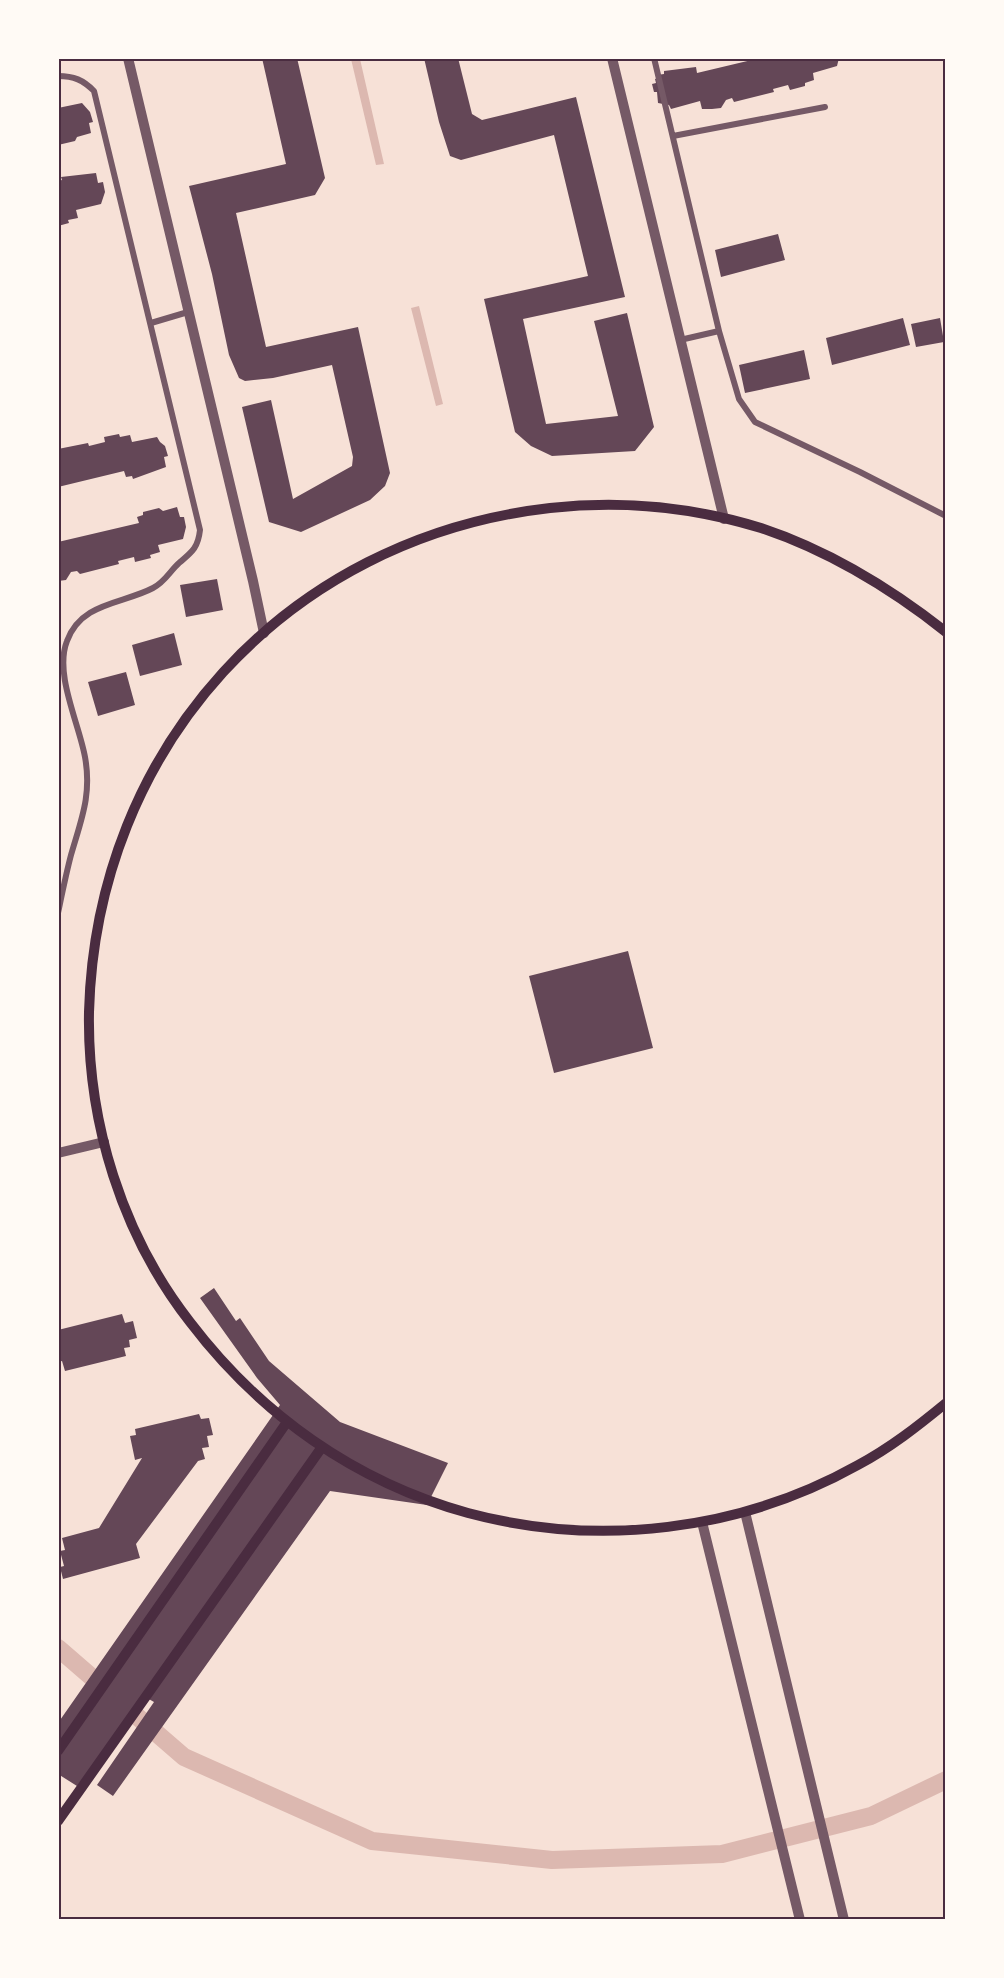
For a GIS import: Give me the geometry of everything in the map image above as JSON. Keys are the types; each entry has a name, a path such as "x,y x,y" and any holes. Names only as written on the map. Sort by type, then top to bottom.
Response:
{"main road":[{"path":"945,632 865,574 821,552 760,528 697,513 631,505 581,504 513,512 447,529 395,548 348,572 296,606 246,648 211,685 173,735 147,780 119,843 102,900 90,971 89,1041 95,1101 104,1142 124,1206 147,1257 176,1305 214,1354 263,1403 322,1448 348,1464 399,1489 446,1507 492,1519 546,1528 601,1532 663,1528 702,1522 768,1505 826,1482 863,1463 911,1432 945,1403"},
{"path":"58,1751 287,1422"},
{"path":"58,1821 322,1448"}],"street":[{"path":"128,58 264,633"},
{"path":"612,58 724,519"},
{"path":"654,58 719,331 739,399 755,422 945,516"},
{"path":"58,76 72,76 85,82 94,91 200,530 199,543 166,579 153,589 101,606 85,616 74,627 66,641 63,658 64,674 82,741 87,780 84,817 71,855 58,913"},
{"path":"673,136 825,107"},
{"path":"151,322 188,312"},
{"path":"681,340 719,331"},
{"path":"58,1153 104,1142"},
{"path":"745,1512 844,1920"},
{"path":"702,1522 800,1920"}],"shaded area":[{"path":"351,59 360,59 384,164 376,165"},
{"path":"419,306 443,404 436,406 411,308"}],"building":[{"path":"262,58 297,58 325,178 315,195 236,213 266,347 358,327 390,473 385,486 370,500 301,532 269,522 242,407 271,400 293,499 352,466 353,457 332,365 273,378 245,381 239,378 229,355 212,274 189,186 286,164"},
{"path":"424,58 458,58 472,114 482,120 576,97 625,297 523,319 546,424 618,416 594,321 627,313 654,427 635,451 552,456 531,446 515,432 484,299 588,276 554,135 461,160 450,156 439,122"},
{"path":"760,58 839,58 837,66 813,73 814,80 805,83 805,86 790,90 788,85 773,89 774,92 734,102 732,98 726,100 721,108 702,109 700,101 671,109 669,105 658,103 657,92 654,92 652,84 656,83 657,75 664,74 664,71 696,67 697,73"},
{"path":"82,103 90,112 93,122 89,123 91,133 77,137 75,141 58,145 58,108"},
{"path":"96,173 98,183 103,182 105,192 101,204 76,210 78,218 68,220 69,223 58,226 58,181 62,180 61,177"},
{"path":"778,234 785,260 721,277 715,250"},
{"path":"903,318 910,345 832,365 826,338"},
{"path":"940,318 944,342 916,347 911,324"},
{"path":"804,350 810,379 745,393 739,365"},
{"path":"119,434 120,437 130,435 132,442 157,437 165,446 168,456 164,457 166,467 133,479 132,476 126,477 124,471 58,487 58,449 88,443 89,446 105,442 104,437"},
{"path":"177,507 180,517 184,517 186,527 183,539 158,545 160,552 150,555 151,558 135,562 134,557 118,561 119,564 80,574 77,571 71,572 66,580 58,581 58,542 139,523 137,517 143,515 143,512 159,508 163,511"},
{"path":"217,579 223,610 186,617 180,585"},
{"path":"174,633 182,665 140,676 132,645"},
{"path":"126,672 135,705 98,716 88,682"},
{"path":"628,951 653,1048 554,1073 529,976"},
{"path":"214,1288 236,1321 240,1318 269,1361 340,1422 448,1463 427,1505 330,1491 113,1796 97,1785 154,1702 147,1698 77,1786 58,1774 58,1723 280,1405 257,1378 200,1298"},
{"path":"122,1314 125,1323 133,1321 137,1338 129,1340 130,1347 124,1348 126,1356 65,1371 62,1361 58,1362 58,1330"},
{"path":"199,1414 201,1419 209,1418 213,1435 207,1436 209,1447 202,1448 205,1459 198,1461 136,1544 140,1558 63,1579 60,1567 64,1566 60,1551 65,1550 62,1538 99,1528 142,1458 135,1460 130,1436 136,1435 135,1429"}],"waterway":[{"path":"58,1648 184,1757 372,1841 552,1860 722,1854 871,1816 946,1780"}]}
